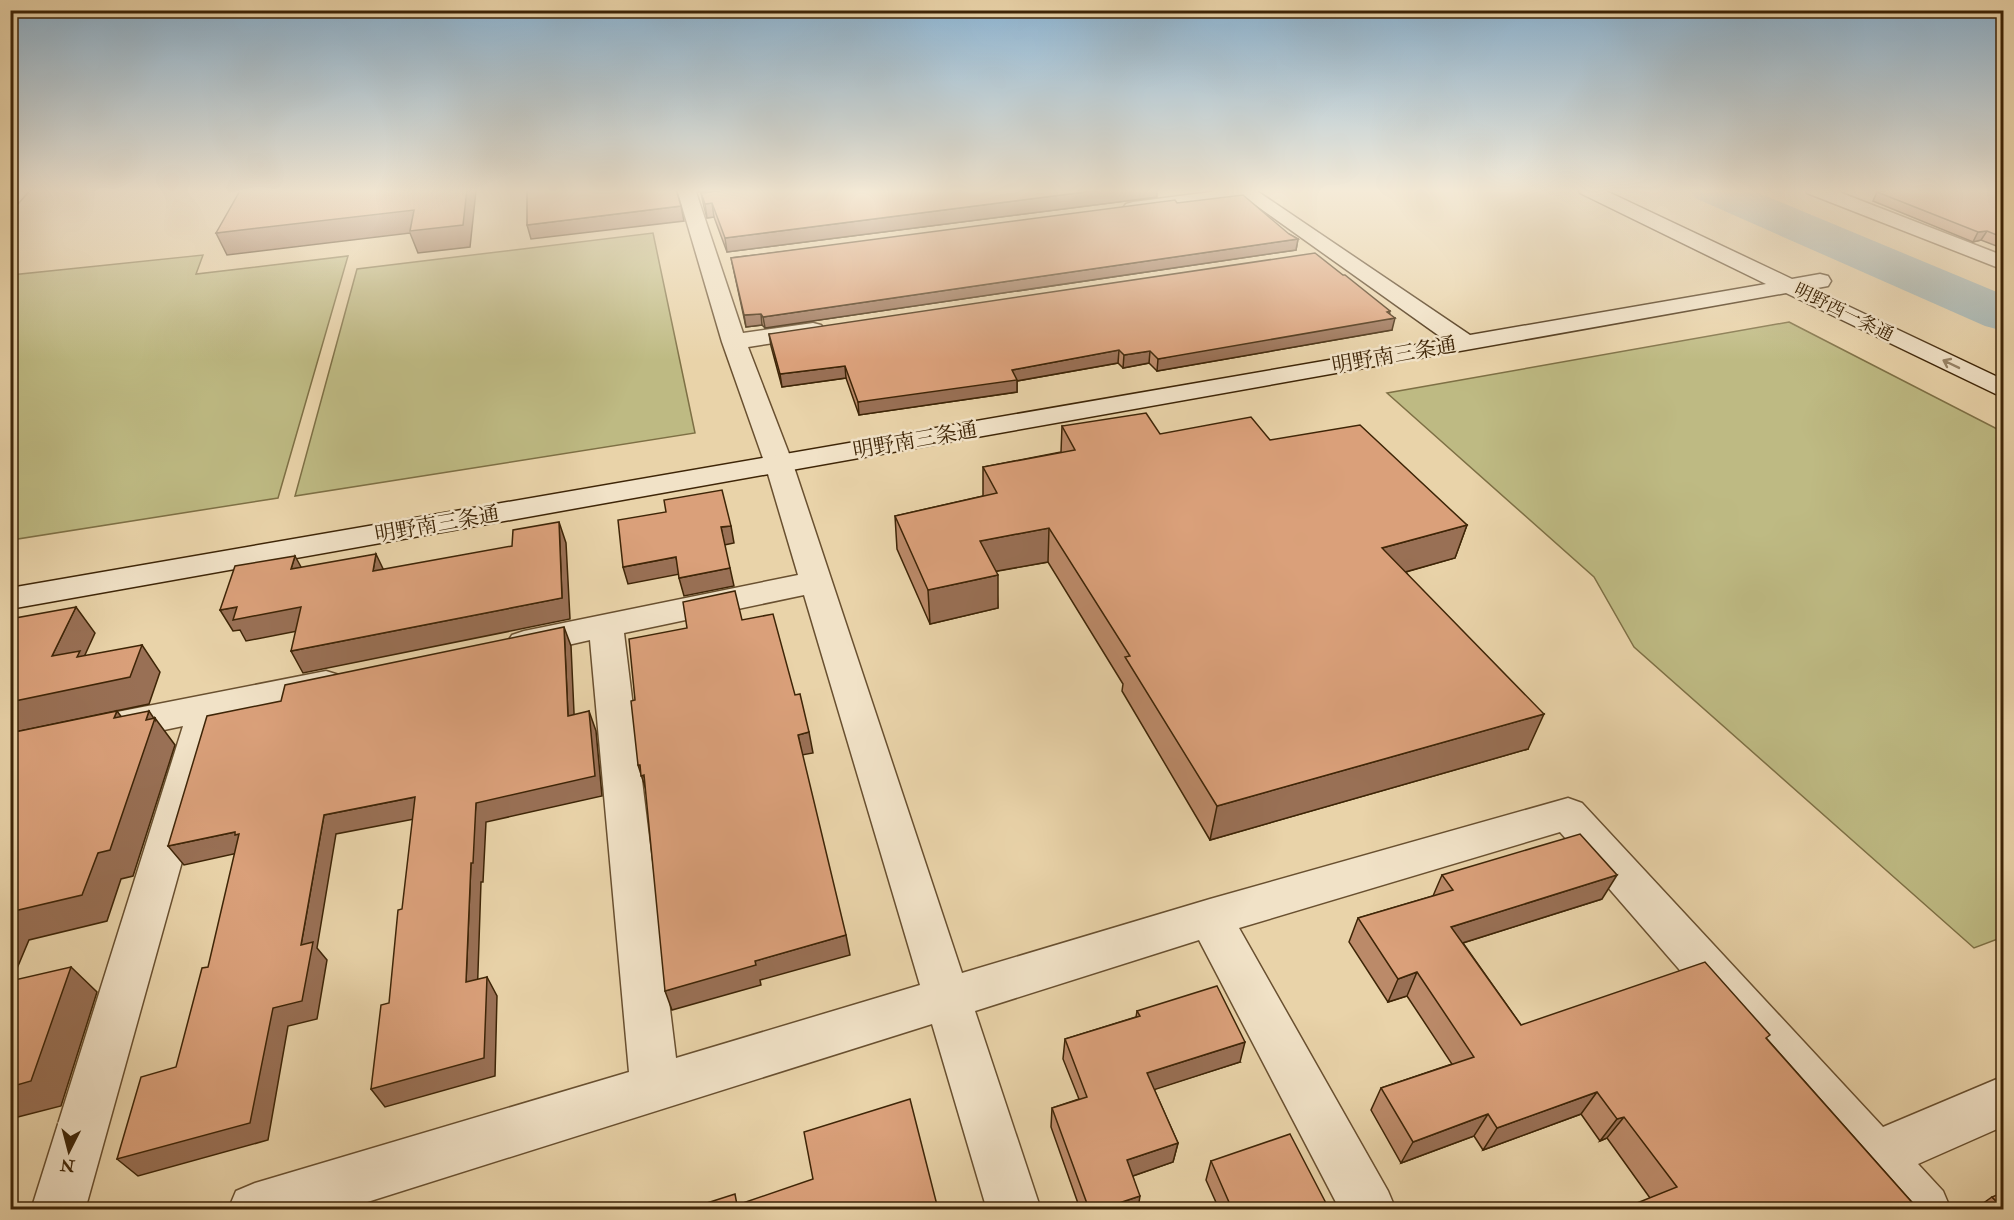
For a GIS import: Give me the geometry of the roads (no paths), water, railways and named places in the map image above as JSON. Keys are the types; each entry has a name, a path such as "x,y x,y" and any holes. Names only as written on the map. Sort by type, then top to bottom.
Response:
{"street":[{"path":"706,246 734,342 778,464 1014,1209"},
{"path":"1328,246 1465,343"},
{"name":"明野西一条通","path":"1706,246 2004,390"},
{"name":"明野西一条通","path":"1745,246 1960,346"},
{"path":"1957,246 2004,264"},
{"path":"1980,255 2004,250"},
{"path":"1302,258 1337,252"},
{"path":"710,263 733,260"},
{"name":"明野南三条通","path":"10,599 1820,281"},
{"path":"734,342 828,328"},
{"path":"489,651 816,582"},
{"path":"606,627 654,1088"},
{"path":"80,734 360,677"},
{"path":"58,1209 207,708"},
{"path":"255,1209 1210,918 1568,814 1924,1209"},
{"path":"1210,918 1369,1209"},
{"path":"1875,1155 2004,1101"}],"waterway":[{"path":"1843,246 2004,315"}]}
